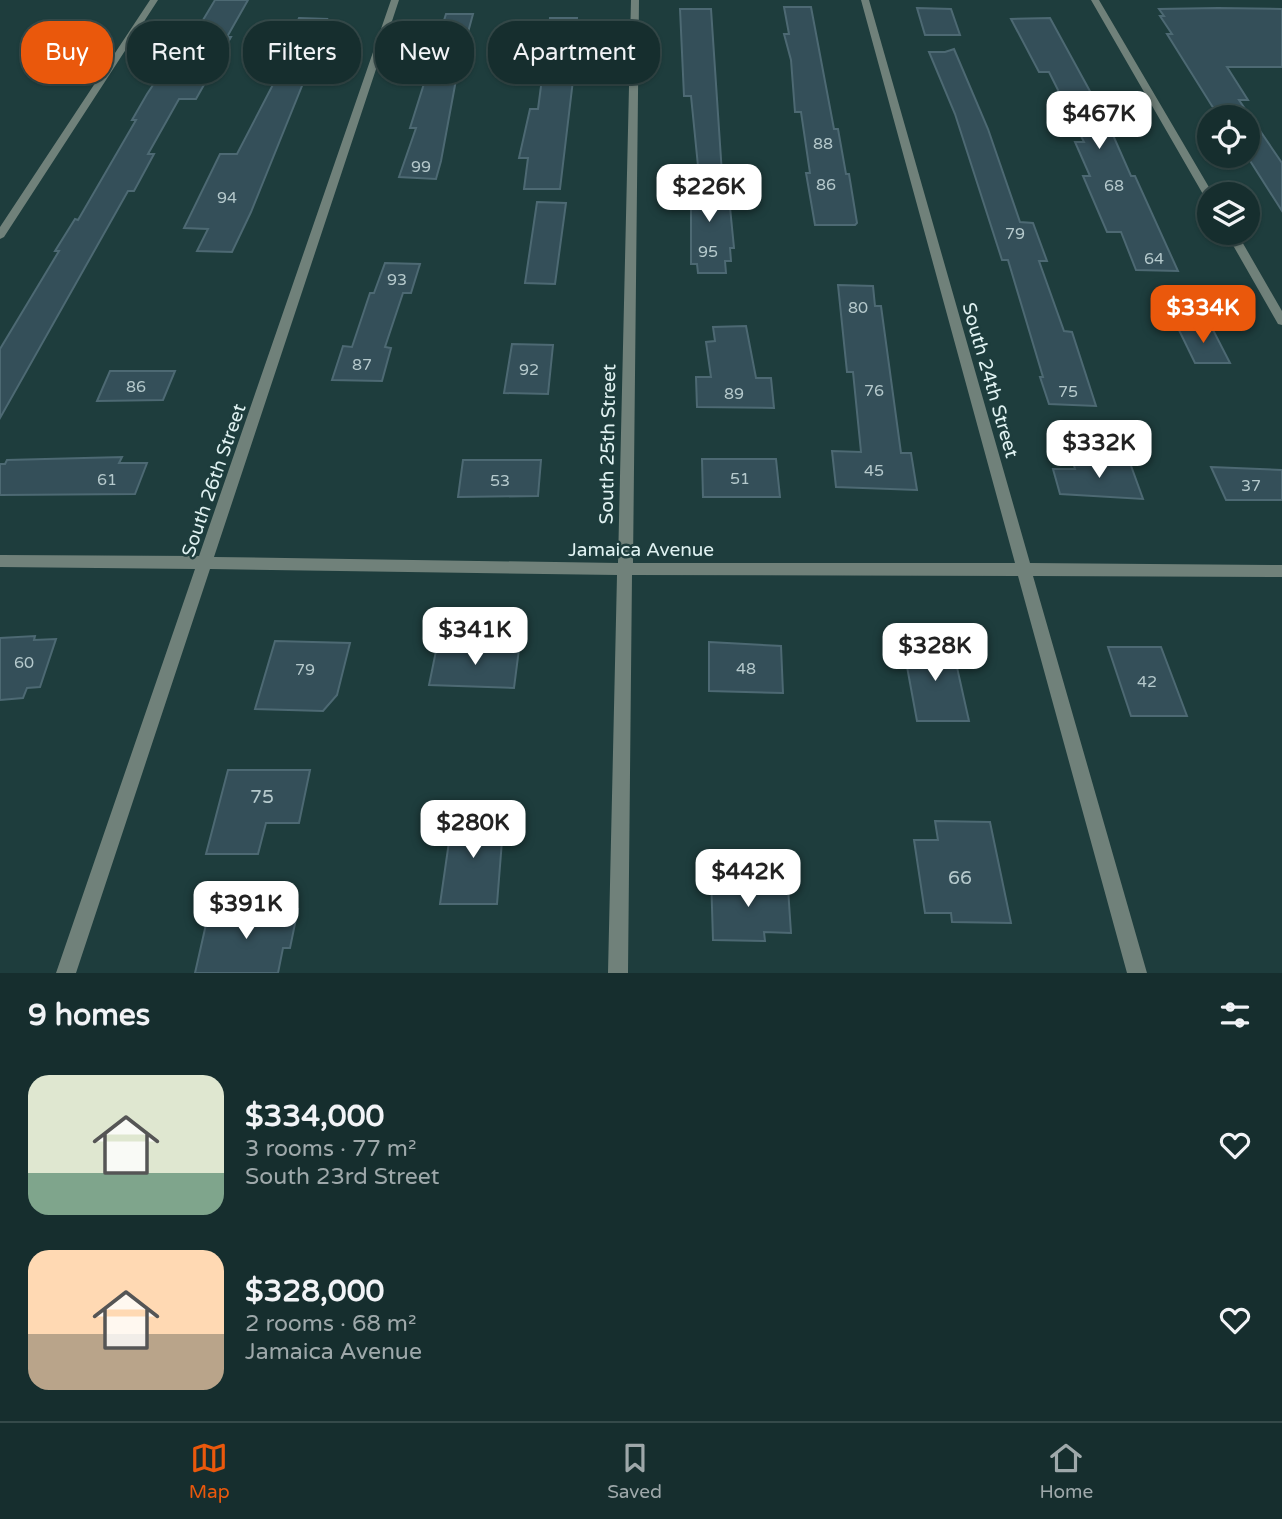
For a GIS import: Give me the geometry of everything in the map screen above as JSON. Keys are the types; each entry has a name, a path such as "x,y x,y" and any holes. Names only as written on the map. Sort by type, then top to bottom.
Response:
{"street":[{"path":"0,235 154,0"},
{"name":"South 26th Street","path":"66,973 395,0"},
{"name":"South 25th Street","path":"618,973 635,0"},
{"name":"South 24th Street","path":"865,0 1137,973"},
{"path":"1095,0 1201,182"},
{"path":"1238,245 1282,321"},
{"name":"Jamaica Avenue","path":"0,561 206,561 624,569 1023,567 1282,571"}],"building":[{"path":"215,0 248,0 229,33 229,21 202,21"},
{"path":"784,7 811,7 834,129 838,129 846,174 849,174 857,223 855,225 815,225 806,173 810,173 801,112 795,112 791,60 784,34 789,34"},
{"path":"917,8 951,9 960,35 925,35"},
{"path":"680,9 711,9 722,174 699,176 691,96 684,96"},
{"path":"1159,9 1282,9 1282,67 1227,67 1248,100 1239,100 1242,105 1211,105 1167,34 1172,34 1160,16 1164,16"},
{"path":"446,14 473,14 471,21 444,21"},
{"path":"299,18 327,19 326,21 298,21"},
{"path":"550,18 577,18 577,21 550,21"},
{"path":"1050,18 1109,126 1131,176 1135,176 1178,271 1136,270 1121,232 1107,232 1083,176 1090,176 1075,142 1084,142 1049,72 1039,72 1011,19"},
{"path":"954,49 988,129 1020,222 1033,223 1047,261 1039,261 1064,331 1072,332 1096,406 1049,404 1008,260 1002,260 955,114 929,52"},
{"path":"154,84 204,84 196,99 179,99 148,154 154,154 134,191 128,191 0,418 0,349 59,251 55,251 75,219 78,220 136,120 132,120"},
{"path":"273,84 303,84 232,252 197,251 208,229 184,228 220,154 237,154"},
{"path":"424,84 455,84 436,179 399,177 416,128 410,128"},
{"path":"541,84 573,84 560,189 524,189 528,158 519,158 530,109 538,109"},
{"path":"1260,131 1282,163 1282,211 1255,168 1260,168"},
{"path":"686,176 719,176 721,197 729,197 734,248 730,248 731,261 725,261 726,273 698,273 697,264 691,264 691,208 688,208"},
{"path":"537,202 566,203 555,284 525,283"},
{"path":"385,263 420,264 411,293 403,293 385,347 391,348 382,381 332,380 343,346 352,347 370,293 374,293"},
{"path":"838,285 873,286 875,306 881,306 901,453 911,453 917,490 836,487 832,451 861,452 853,372 847,372"},
{"path":"746,326 756,378 771,378 774,408 697,407 696,377 711,377 706,342 715,341 713,327"},
{"path":"1177,326 1211,326 1230,363 1195,363"},
{"path":"512,344 553,345 548,394 504,393"},
{"path":"110,371 175,371 163,400 97,401"},
{"path":"122,457 119,463 147,463 135,494 0,495 0,464 5,464 7,460"},
{"path":"702,459 776,459 780,497 703,497"},
{"path":"463,460 541,460 538,496 458,497"},
{"path":"1073,462 1130,463 1143,499 1060,494 1053,469 1075,469"},
{"path":"1211,467 1282,470 1282,500 1226,500"},
{"path":"35,636 34,640 56,639 40,687 27,688 23,698 0,700 0,638"},
{"path":"275,641 350,643 337,695 323,711 255,709"},
{"path":"709,642 781,646 783,693 709,691"},
{"path":"903,645 952,645 969,721 917,721"},
{"path":"437,646 519,649 514,688 429,685"},
{"path":"1108,647 1161,647 1187,716 1131,716"},
{"path":"228,770 310,770 299,823 266,823 258,854 206,854"},
{"path":"453,814 504,815 497,904 440,904"},
{"path":"935,821 990,822 1011,923 952,922 951,913 925,913 914,840 938,840"},
{"path":"711,875 761,876 761,887 788,888 791,933 764,932 765,941 713,940"},
{"path":"298,909 290,948 283,948 278,973 195,973 209,911"}]}
